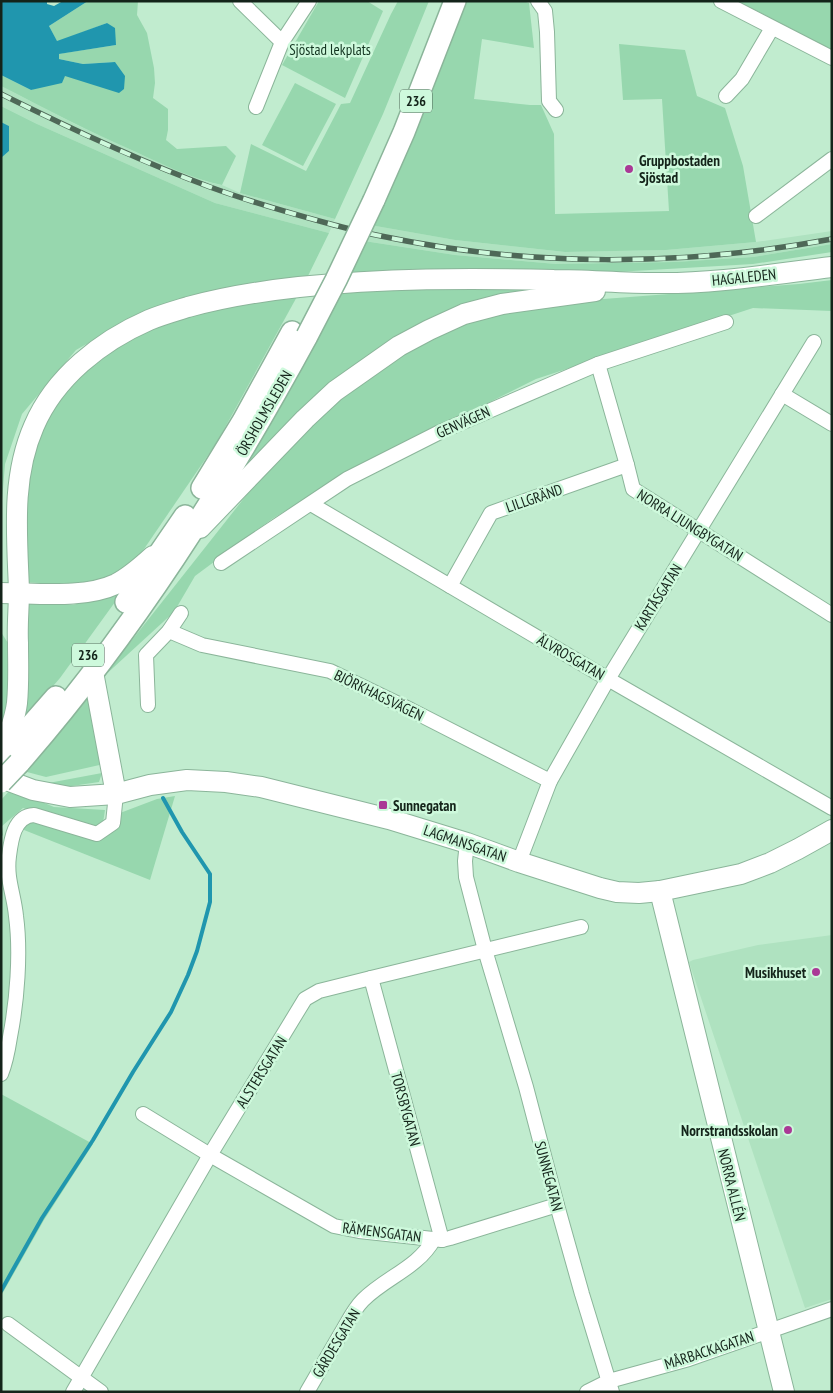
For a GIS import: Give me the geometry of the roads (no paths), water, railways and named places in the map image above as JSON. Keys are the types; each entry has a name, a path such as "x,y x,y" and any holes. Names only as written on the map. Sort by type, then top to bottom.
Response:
{"main road":[{"name":"ÖRSHOLMSLEDEN","path":"1,782 7,757 172,548 238,458 300,334 336,280 367,199 392,125 441,1"},
{"name":"ÖRSHOLMSLEDEN","path":"367,199 404,132 455,1"},
{"name":"ÖRSHOLMSLEDEN","path":"7,757 43,736 124,630 172,548"}],"street":[{"path":"240,1 282,42"},
{"path":"256,107 282,42 309,1"},
{"path":"538,1 545,11 549,101 556,110"},
{"path":"721,1 832,58"},
{"path":"726,96 742,79 772,28"},
{"path":"756,216 832,159"},
{"name":"HAGALEDEN","path":"656,283 712,280 832,267"},
{"path":"7,757 10,730 17,704 18,682 18,629 10,593 16,538 19,479 34,424 45,405 59,386 88,356 103,345 150,319 218,299 334,283 439,279 656,283"},
{"path":"10,593 80,594 102,590 118,583 172,548 335,390 399,346 429,330 464,314 502,304 656,283"},
{"name":"GENVÄGEN","path":"221,564 347,479 440,432 598,364 726,322"},
{"name":"KARTÅSGATAN","path":"519,862 550,781 608,679 814,342"},
{"name":"NORRA LJUNGBYGATAN","path":"598,364 633,489 832,615"},
{"path":"782,394 832,424"},
{"name":"LILLGRÄND","path":"450,586 491,513 627,465"},
{"name":"ÄLVROSGATAN","path":"311,504 832,808"},
{"path":"1,563 16,538"},
{"path":"148,704 146,655 169,631 181,613"},
{"path":"1,616 18,629"},
{"name":"BJÖRKHAGSVÄGEN","path":"169,631 202,645 330,671 550,781"},
{"path":"1,1074 6,1064 17,982 18,935 8,875 13,833 22,818 29,815 97,834 113,823 116,794 93,672"},
{"name":"LAGMANSGATAN","path":"1,778 33,790 70,797 116,794 150,785 186,780 226,782 261,787 389,819 617,892 639,893 660,891 748,871 798,850 832,830"},
{"name":"SUNNEGATAN","path":"467,843 466,877 485,950 526,1087 556,1205 611,1386"},
{"name":"NORRA ALLÉN","path":"660,891 784,1392"},
{"name":"ALSTERSGATAN","path":"73,1392 210,1155 305,1000 319,992 371,978 581,927"},
{"name":"TORSBYGATAN","path":"371,978 438,1239"},
{"name":"RÄMENSGATAN","path":"143,1114 334,1226 359,1231 438,1239 450,1238 556,1205"},
{"name":"GÄRDESGATAN","path":"307,1392 351,1316 362,1301 379,1286 419,1259 438,1239"},
{"name":"MÅRBACKAGATAN","path":"587,1392 611,1386 832,1309"},
{"path":"8,1324 101,1392"}],"water":[{"path":"1,1 47,1 47,4 54,6 63,1 88,1 49,26 57,41 107,23 115,28 116,45 59,54 59,59 83,64 115,62 125,76 124,89 119,93 65,76 62,83 31,90 1,75"},
{"path":"1,122 9,126 9,151 1,158"}],"waterway":[{"path":"1,1291 42,1218 93,1140 171,1012 197,951 210,902 210,874 182,832 163,798"}],"railway":[{"path":"1,94 78,132 183,177 225,192 272,208 334,225 375,235 436,246 549,258 663,259 719,255 832,239"}],"place":[{"name":"Gruppbostaden Sjöstad","path":"629,169"},
{"name":"Sunnegatan","path":"383,805"},
{"name":"Musikhuset","path":"816,972"},
{"name":"Norrstrandsskolan","path":"788,1130"}],"park label":[{"name":"Sjöstad lekplats","path":"330,49"}]}
